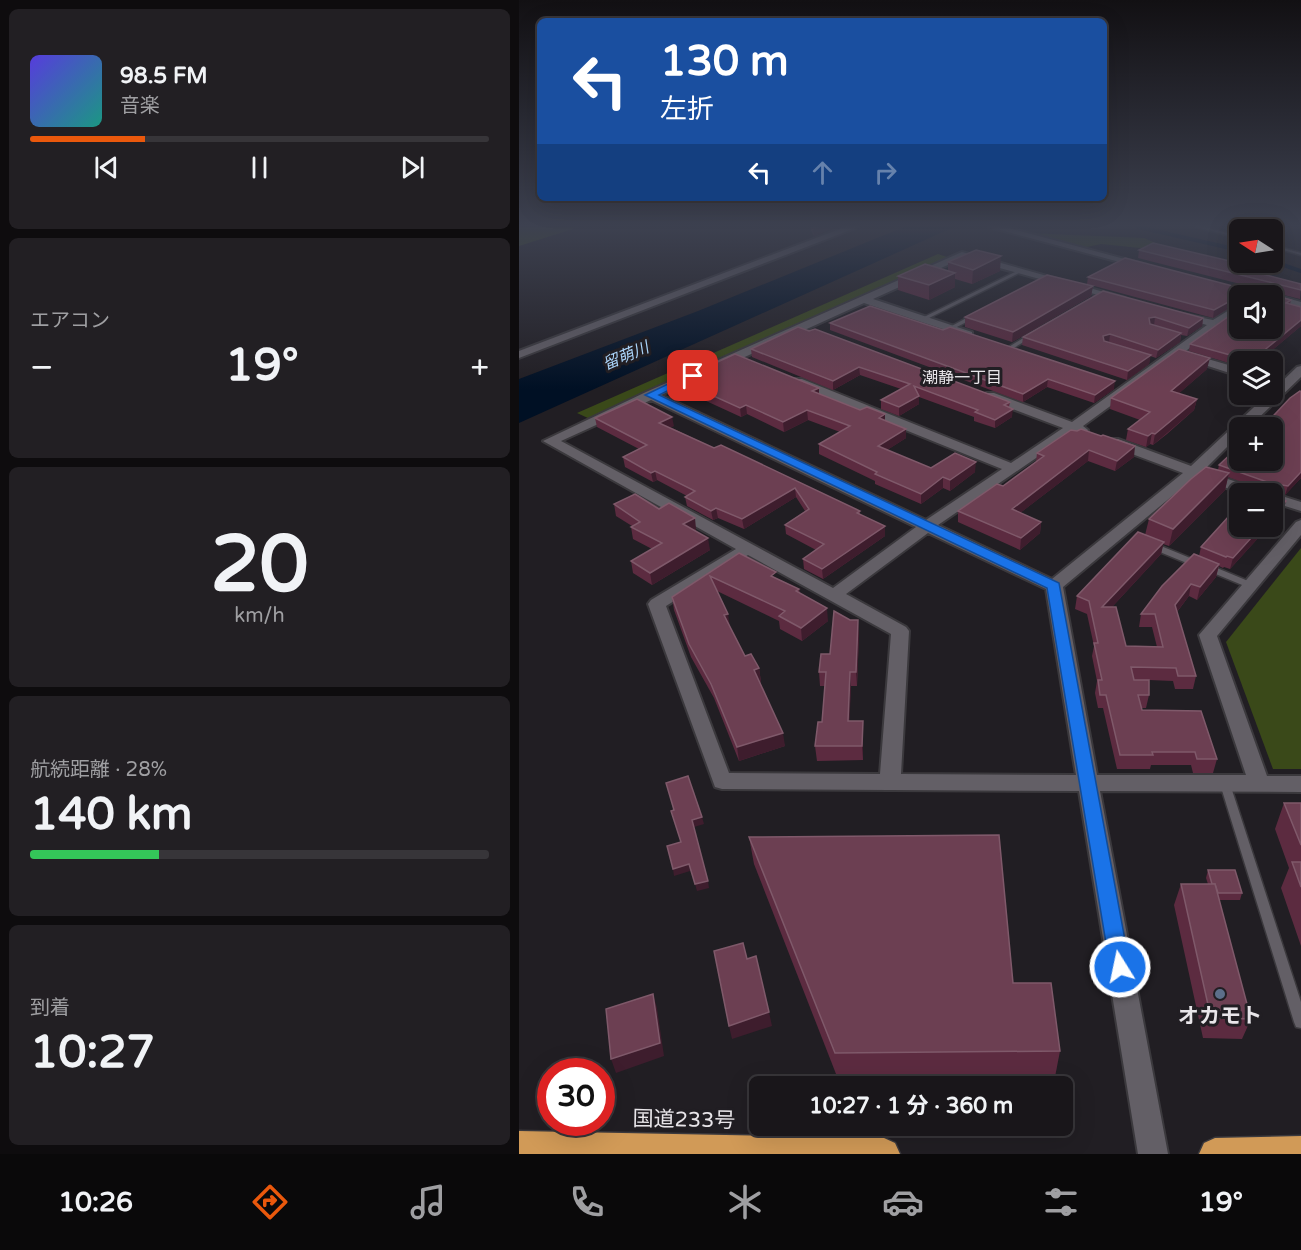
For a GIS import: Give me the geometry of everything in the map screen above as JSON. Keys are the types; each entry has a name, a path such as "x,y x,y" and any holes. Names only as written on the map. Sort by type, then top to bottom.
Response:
{"highway":[{"name":"国道233号","path":"519,1147 884,1154"},
{"path":"1215,1154 1301,1152"}],"street":[{"path":"520,353 711,281"},
{"path":"890,780 900,631 550,441 903,281"},
{"path":"1042,281 1136,303"},
{"path":"862,299 980,338"},
{"path":"1283,300 1301,305"},
{"path":"1170,312 1214,324"},
{"path":"834,595 926,527 1073,427 1120,385 1155,361 1175,353 1186,340 1229,314"},
{"path":"803,326 826,334"},
{"path":"1175,353 1229,369"},
{"path":"736,357 758,366"},
{"path":"1283,381 1301,370"},
{"path":"791,379 1011,468"},
{"path":"1283,386 1301,391"},
{"path":"983,393 1229,484"},
{"path":"650,395 1054,586"},
{"path":"1249,417 1259,405"},
{"path":"1054,586 1124,534 1229,438"},
{"path":"1283,501 1301,507"},
{"path":"1259,784 1208,635 1301,525"},
{"path":"747,549 657,604 722,781 890,780 1088,784 1301,784"},
{"path":"1054,586 1153,1154"}],"lane":[{"path":"923,319 1003,281"},
{"path":"1092,300 1102,294"},
{"path":"951,328 979,314"},
{"path":"1010,348 1041,330"},
{"path":"1140,540 1250,585"},
{"path":"1225,784 1301,1022"}],"green space":[{"path":"877,281 899,281 590,419 577,413"},
{"path":"1301,548 1301,769 1273,769 1226,642"}],"water":[{"name":"留萌川","path":"772,281 834,281 519,423 519,379"}],"building":[{"path":"915,281 938,281 929,285"},
{"path":"1036,281 1071,281 1093,286 1013,332 965,317"},
{"path":"1103,281 1213,281 1229,285 1229,302 1214,310"},
{"path":"1264,281 1289,281 1301,284 1301,290"},
{"path":"1103,291 1203,318 1189,328 1155,317 1149,318 1150,324 1181,333 1158,350 1110,334 1103,336 1104,341 1151,355 1128,371 1023,337"},
{"path":"1283,298 1291,300 1286,303 1301,307 1301,320 1283,335"},
{"path":"870,306 943,330 950,327 1115,381 1095,395 1048,379 1023,394 830,323"},
{"path":"1229,316 1229,339 1278,339 1263,351 1229,351 1229,355 1190,344"},
{"path":"798,327 809,331 815,329 1010,402 1004,405 1013,409 995,420 975,412 978,410 914,386 919,396 899,407 881,400 910,384 859,367 833,381 751,349"},
{"path":"1179,349 1210,358 1171,391 1197,399 1155,434 1148,436 1128,429 1150,412 1111,398"},
{"path":"735,354 819,388 812,391 860,410 867,407 885,414 879,418 906,429 878,446 931,468 955,453 976,462 950,480 943,477 921,494 875,474 877,472 819,444 850,426 807,410 783,422 746,405 740,408 678,380"},
{"path":"1301,392 1301,472 1288,486 1283,485 1283,483 1270,483 1236,471 1283,471 1283,417 1272,417 1290,398"},
{"path":"637,399 672,417 659,423 714,448 721,445 860,511 857,513 885,526 822,569 803,559 824,544 785,525 809,509 795,488 742,519 716,508 711,511 685,497 695,491 655,471 651,473 623,457 647,445 595,418"},
{"path":"1081,429 1135,446 1117,461 1089,450 1012,509 1041,522 1021,538 958,511 997,484 1003,486 1044,456 1037,453 1071,430"},
{"path":"1229,456 1229,469 1219,465"},
{"path":"1206,467 1229,473 1173,529 1149,519 1191,479"},
{"path":"635,494 659,509 669,503 695,518 683,524 708,538 650,573 631,561 662,543 631,527 640,522 614,504"},
{"path":"1229,516 1229,537 1252,537 1233,558 1201,547"},
{"path":"1138,532 1164,542 1102,607 1116,607 1126,646 1163,647 1155,614 1141,614 1162,586 1194,554 1219,564 1200,587 1191,584 1175,605 1196,676 1178,676 1176,668 1131,667 1134,680 1149,680 1149,695 1138,695 1142,710 1201,711 1217,759 1197,759 1195,752 1120,755 1106,695 1100,695 1098,680 1102,680 1094,643 1098,643 1089,601 1077,596"},
{"path":"739,553 776,572 771,576 799,589 796,591 827,608 801,628 779,616 785,611 710,576 728,614 724,615 745,656 751,654 759,668 754,670 783,733 737,747 711,684 689,644 672,597"},
{"path":"834,611 850,620 858,620 856,672 850,672 848,721 863,721 862,746 815,746 818,722 822,722 826,672 819,672 821,654 830,654"},
{"path":"688,776 702,817 692,820 708,881 695,884 689,864 673,869 667,846 681,842 671,811 674,810 666,783"},
{"path":"1284,803 1301,803 1301,845"},
{"path":"999,835 1013,983 1051,983 1060,1051 835,1053 749,837"},
{"path":"1292,862 1301,862 1301,887"},
{"path":"1208,870 1235,870 1242,893 1218,893 1215,884 1212,884"},
{"path":"1181,884 1215,884 1251,1019 1211,1018"},
{"path":"743,943 747,959 756,956 769,1012 729,1026 714,951"},
{"path":"653,994 660,1043 611,1058 606,1009"}],"place":[{"name":"オカモト","path":"1220,994"}],"district":[{"name":"潮静一丁目","path":"962,378"}],"route":[{"path":"693,376 650,395 1054,586 1120,967"}]}
